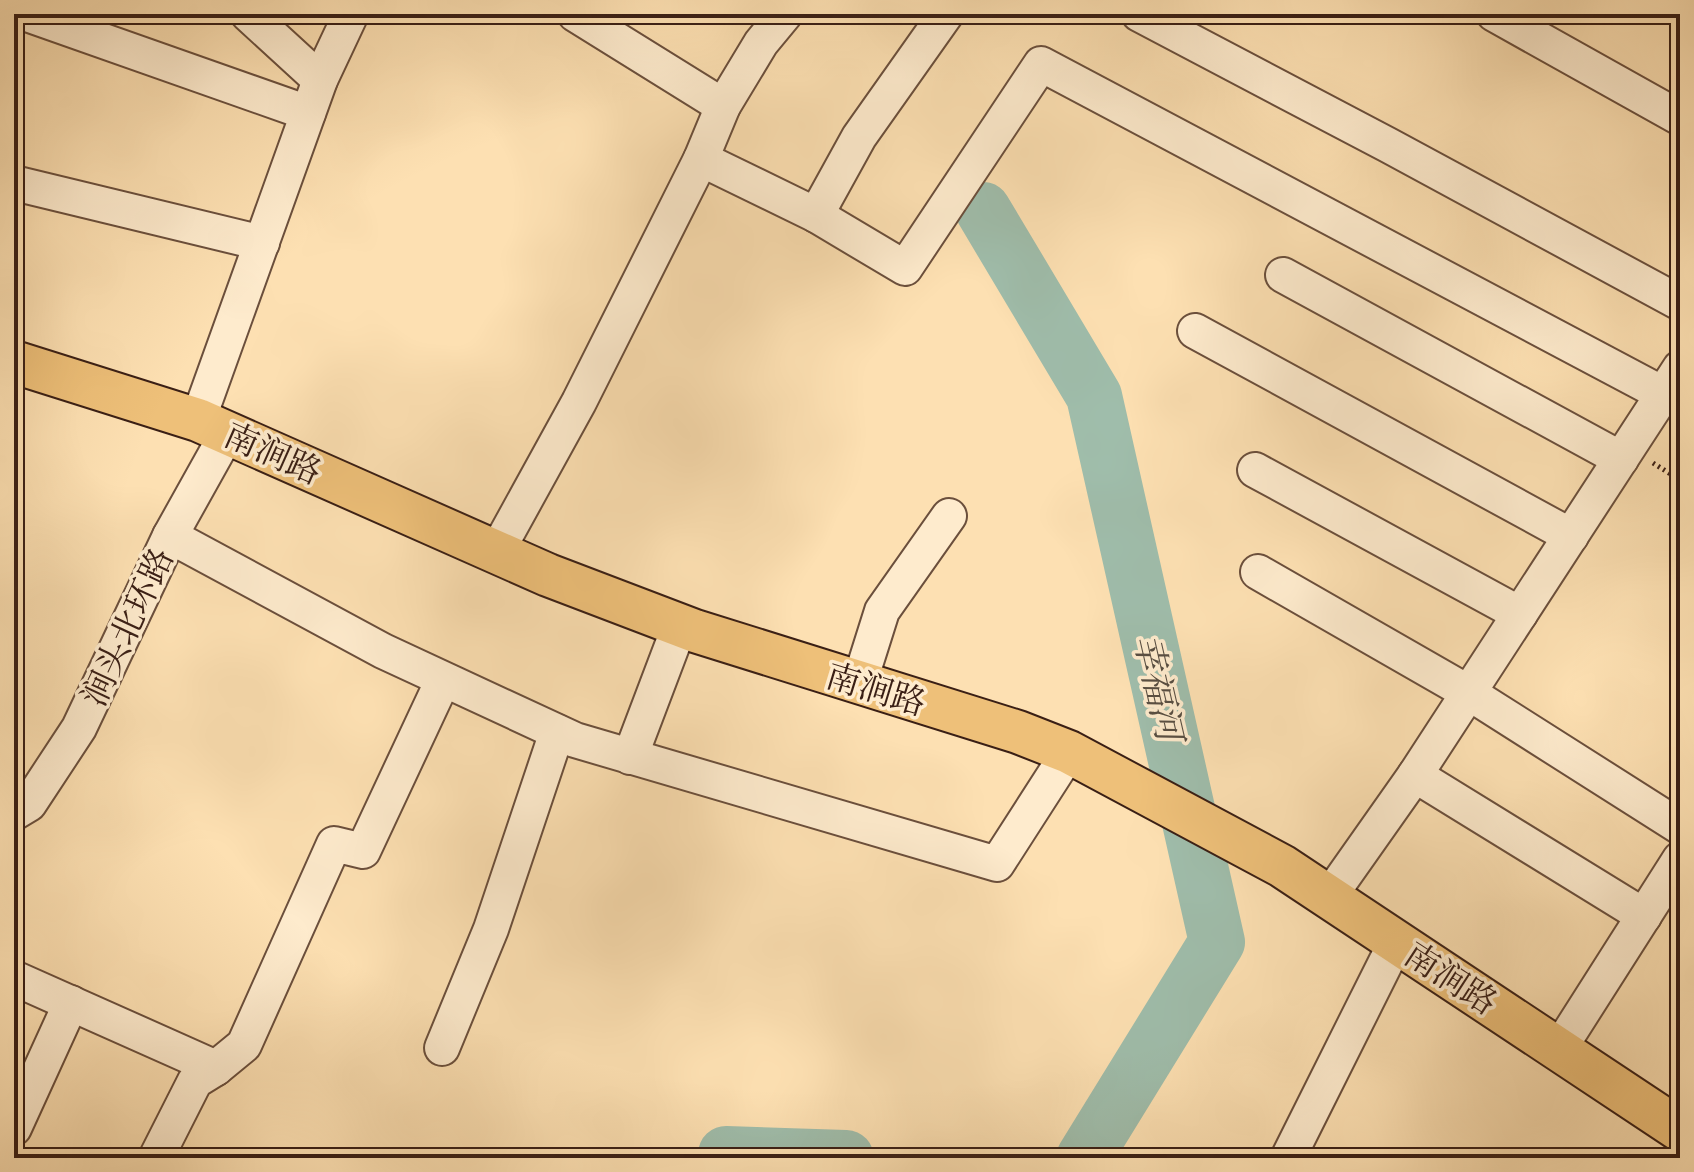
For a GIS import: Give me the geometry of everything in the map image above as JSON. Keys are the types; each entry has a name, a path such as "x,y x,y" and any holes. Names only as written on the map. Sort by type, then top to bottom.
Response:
{"main road":[{"name":"南涧路","path":"14,362 213,426 548,575 680,625 1018,732 1069,752 1282,866 1680,1130"}],"street":[{"path":"27,14 308,113"},
{"path":"248,14 320,80"},
{"name":"涧头北环路","path":"14,813 29,804 79,728 170,536 213,426 262,243 320,80 351,14"},
{"path":"575,14 723,106"},
{"path":"497,551 579,402 701,159 723,106 761,43 785,14"},
{"path":"816,215 859,137 946,14"},
{"path":"1139,14 1680,303"},
{"path":"1494,14 1680,118"},
{"path":"701,159 816,215 905,268 1041,64 1672,381 1415,775 1329,897"},
{"path":"14,183 262,243"},
{"path":"1283,275 1621,459"},
{"path":"1195,331 1571,536"},
{"path":"1255,470 1520,614"},
{"path":"859,684 882,611 949,516"},
{"path":"170,536 383,651 575,740 997,864 1069,752"},
{"path":"1258,572 1469,693 1680,827"},
{"path":"630,757 680,625"},
{"path":"156,1158 195,1081 244,1045 334,844 363,851 443,680"},
{"path":"442,1048 491,929 557,732"},
{"path":"1415,775 1644,916"},
{"path":"1559,1049 1680,859"},
{"path":"1288,1158 1396,942"},
{"path":"14,978 216,1068"},
{"path":"14,1128 71,1003"}],"waterway":[{"name":"幸福河","path":"983,210 1094,396 1217,942 1084,1158"},
{"name":"幸福河","path":"726,1154 846,1158"}]}
